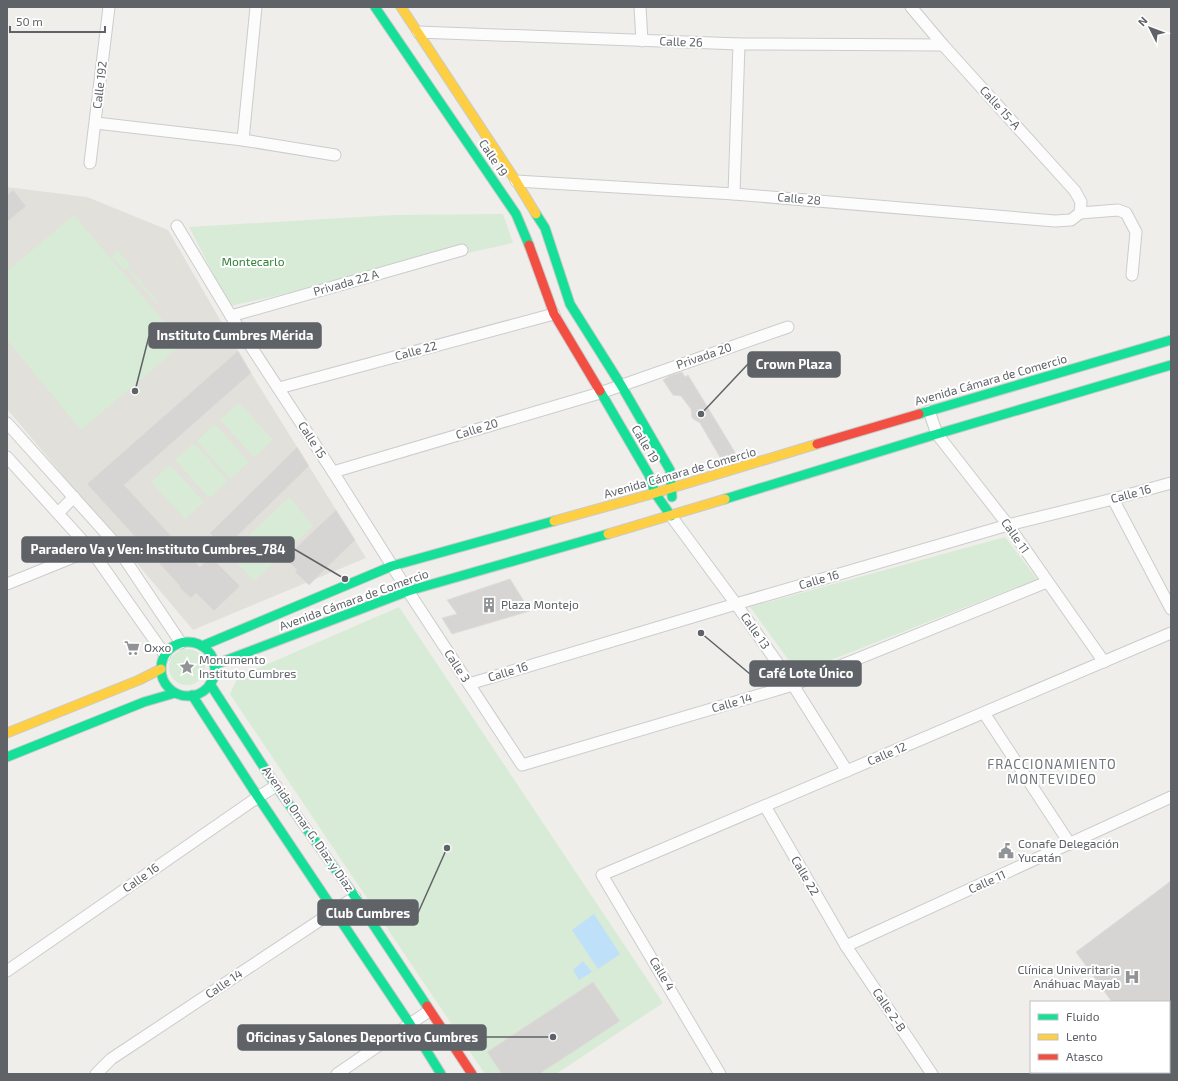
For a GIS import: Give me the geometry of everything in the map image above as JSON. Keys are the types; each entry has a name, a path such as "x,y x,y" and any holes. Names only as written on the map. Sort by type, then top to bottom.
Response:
{"main road":[{"name":"Calle 19","path":"375,7 516,214 531,250 554,314 649,475 655,493 671,516"},
{"name":"Calle 19","path":"401,7 516,181 545,228 570,304 621,385 670,470 672,488 671,516"},
{"name":"Avenida Cámara de Comercio","path":"202,646 392,566 655,493 1171,340"},
{"name":"Avenida Cámara de Comercio","path":"214,665 408,591 671,516 937,434 1171,365"},
{"path":"192,642 202,646 208,651 214,665 213,678 210,684 202,692 192,695 180,695 175,693 165,683 162,676 161,668 165,655 174,645 181,643 192,642"},
{"path":"7,733 139,680 161,668"},
{"name":"Avenida Omar G. Diaz y Diaz","path":"210,684 276,786 355,897 472,1074"},
{"path":"7,757 144,702 175,693"},
{"name":"Avenida Omar G. Diaz y Diaz","path":"192,695 258,797 410,1024 441,1074"}],"street":[{"name":"Calle 192","path":"90,163 109,7"},
{"path":"243,140 256,7"},
{"path":"640,7 642,41"},
{"name":"Calle 15-A","path":"911,7 943,45 1075,191 1081,202 1080,213"},
{"name":"Calle 26","path":"418,32 739,44 943,45"},
{"path":"734,194 739,44"},
{"path":"96,123 243,140 335,155"},
{"name":"Calle 28","path":"516,181 734,194 1054,221 1071,220 1080,213 1118,210 1126,213 1136,232 1132,275"},
{"name":"Calle 15","path":"177,226 231,316 333,472 392,566"},
{"name":"Privada 22 A","path":"231,316 462,250"},
{"name":"Calle 22","path":"278,388 554,314"},
{"name":"Privada 20","path":"621,385 788,327"},
{"name":"Calle 20","path":"333,472 600,393 621,385"},
{"name":"Calle 11","path":"929,411 937,434 1008,525 1104,662"},
{"path":"7,423 112,540 181,643"},
{"path":"7,458 91,550 165,655"},
{"name":"Calle 16","path":"469,684 1008,525 1171,483"},
{"path":"58,513 74,497"},
{"path":"1113,499 1171,609"},
{"name":"Calle 13","path":"671,516 793,685 847,771"},
{"path":"7,584 91,550"},
{"name":"Calle 3","path":"392,566 522,765"},
{"name":"Calle 14","path":"522,765 793,685 1047,582"},
{"name":"Calle 12","path":"602,875 1171,633"},
{"path":"984,713 1070,844"},
{"name":"Calle 16","path":"7,971 276,786"},
{"name":"Calle 11","path":"846,946 1171,797"},
{"name":"Calle 22","path":"765,806 846,946"},
{"name":"Calle 4","path":"602,875 720,1074"},
{"name":"Calle 14","path":"96,1074 111,1059 355,897"},
{"name":"Calle 2-B","path":"846,946 932,1074"},
{"path":"337,1074 430,1011"}],"shaded area":[{"path":"7,187 87,197 168,230 251,373 366,558 193,630 7,409"}],"green space":[{"name":"Montecarlo","path":"503,214 513,243 230,306 189,227 394,215"},
{"path":"74,215 183,344 81,430 7,340 7,271"},
{"path":"118,251 130,264 128,267 159,303 157,304 126,268 124,270 112,256"},
{"path":"239,403 273,440 254,457 220,420"},
{"path":"215,424 249,462 230,479 197,441"},
{"path":"194,443 228,481 209,498 175,460"},
{"path":"170,465 204,502 185,519 151,482"},
{"path":"289,497 313,526 254,581 229,555"},
{"path":"1005,537 1037,579 798,673 750,607"},
{"path":"399,607 663,1003 556,1074 485,1074 230,694 238,677"},
{"path":"190,649 200,654 204,660 204,674 200,680 194,684 184,685 174,680 170,674 169,664 174,654 180,650"}],"water":[{"path":"594,914 620,954 598,969 572,930"},
{"path":"583,961 592,972 579,980 573,970"}],"building":[{"path":"13,190 26,206 7,222 7,195"},
{"path":"238,351 251,373 124,485 200,567 210,556 240,586 214,611 196,593 191,598 179,587 180,586 87,484"},
{"path":"682,372 685,377 688,375 736,454 721,459 700,423 692,418 691,409 681,396 673,395 663,380 669,376"},
{"path":"297,447 309,466 224,549 210,533"},
{"path":"336,510 355,540 309,585 295,572 297,570 285,558"},
{"name":"Plaza Montejo","path":"510,579 530,611 452,634 442,618 457,614 447,600"},
{"name":"Clínica Univeritaria Anáhuac Mayab","path":"1171,881 1171,1002 1111,1001 1076,952"},
{"path":"593,982 620,1021 539,1074 502,1074 487,1052"}],"traffic: fast":[{"path":"375,7 516,214 529,245"},
{"path":"536,214 545,228 570,304 621,385 670,470 672,497"},
{"path":"919,414 1171,340"},
{"path":"725,499 937,434 1171,365"},
{"path":"600,391 649,475 655,493 671,516"},
{"path":"202,646 392,566 554,521"},
{"path":"214,665 408,591 608,534"},
{"path":"188,642 198,644 207,650 213,659 215,669 213,679 207,688 198,694 188,696 178,694 169,688 163,679 161,669 163,659 169,650 178,644 188,642"},
{"path":"210,684 276,786 355,897 427,1006"},
{"path":"7,757 144,702 175,693"},
{"path":"192,695 258,797 410,1024 441,1074"}],"traffic: slow":[{"path":"401,7 516,181 536,214"},
{"path":"554,521 655,493 817,444"},
{"path":"608,534 725,499"},
{"path":"7,733 139,680 161,669"}],"traffic: jam":[{"path":"529,245 554,314 600,391"},
{"path":"817,444 919,414"},
{"path":"427,1006 472,1074"}],"place":[{"name":"Instituto Cumbres Mérida","path":"135,391"},
{"name":"Crown Plaza","path":"701,414"},
{"name":"Paradero Va y Ven: Instituto Cumbres_784","path":"345,579"},
{"name":"Plaza Montejo","path":"489,605"},
{"name":"Café Lote Único","path":"701,633"},
{"name":"Oxxo","path":"132,648"},
{"name":"Monumento Instituto Cumbres","path":"187,667"},
{"name":"Club Cumbres","path":"447,848"},
{"name":"Conafe Delegación Yucatán","path":"1006,851"},
{"name":"Clínica Univeritaria Anáhuac Mayab","path":"1132,977"},
{"name":"Oficinas y Salones Deportivo Cumbres","path":"553,1037"}],"district":[{"name":"FRACCIONAMIENTO MONTEVIDEO","path":"1052,772"}]}
